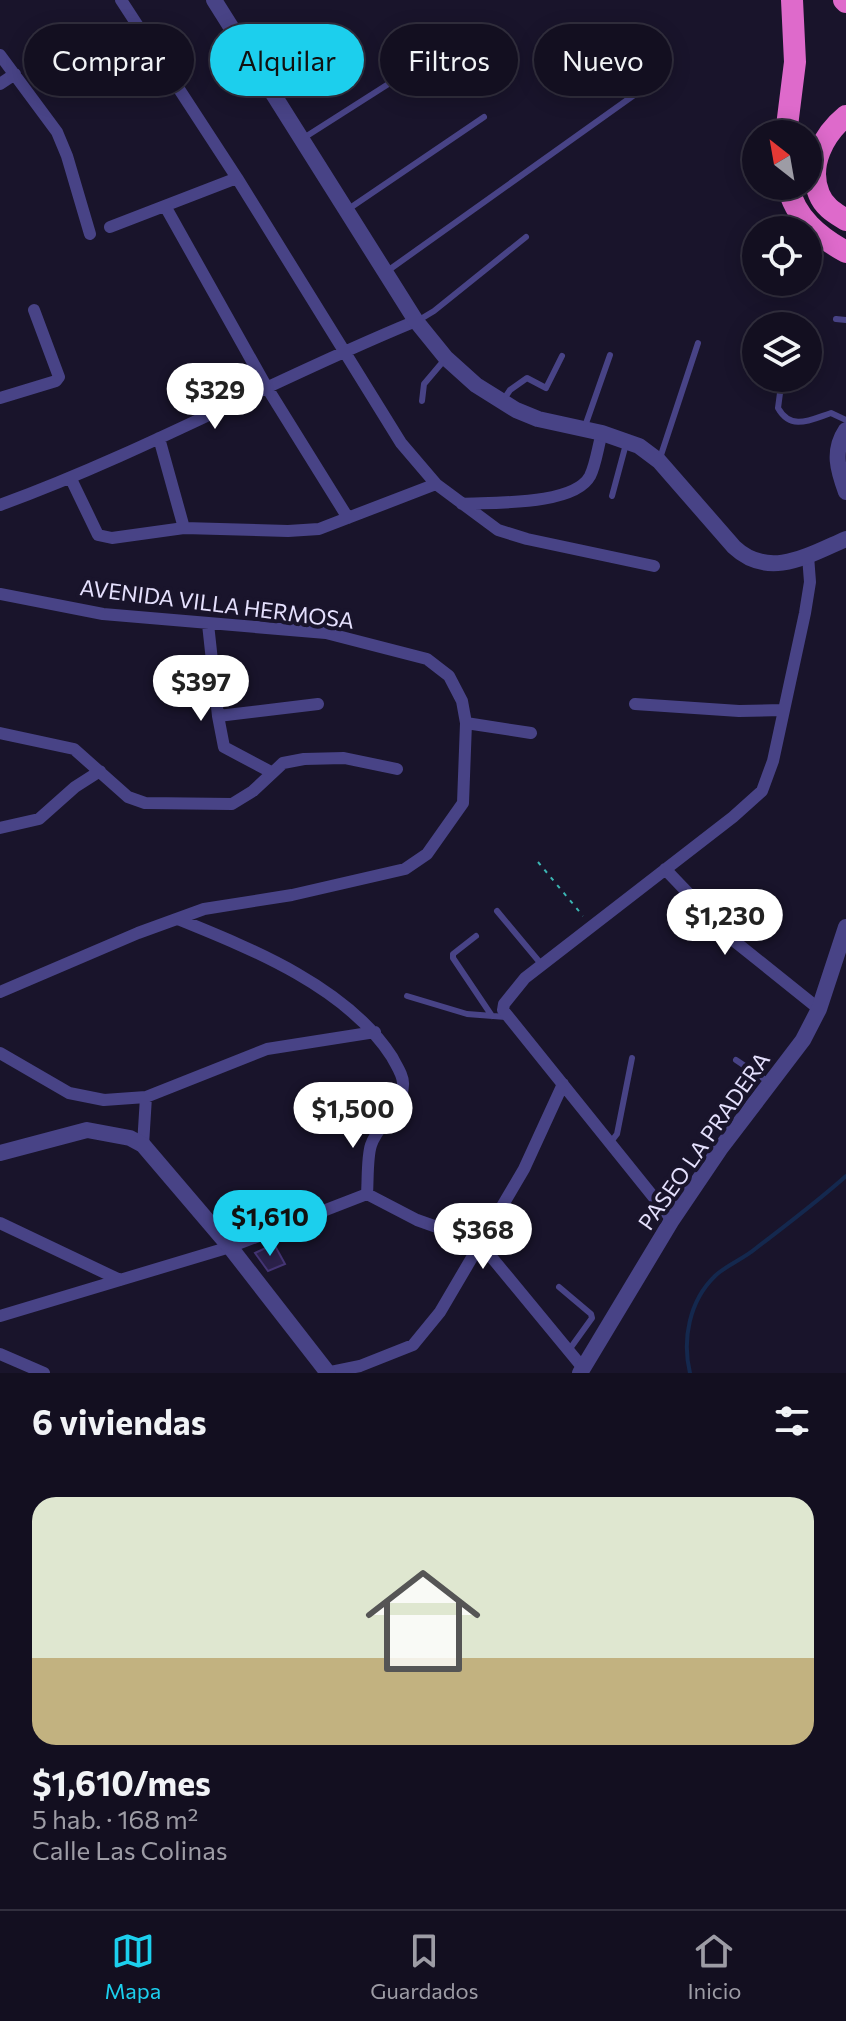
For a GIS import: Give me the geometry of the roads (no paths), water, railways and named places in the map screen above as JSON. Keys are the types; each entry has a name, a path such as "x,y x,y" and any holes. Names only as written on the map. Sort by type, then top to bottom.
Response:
{"highway":[{"path":"788,120 795,62 792,0"},
{"path":"821,120 846,102"},
{"path":"846,116 831,128 819,150 816,174 818,194 828,208 846,220"},
{"path":"794,200 802,217 815,231 846,252"},
{"path":"810,200 820,215 846,232"}],"street":[{"path":"121,0 237,178 401,443 436,484 498,530 654,566"},
{"path":"214,0 416,321 446,358 476,385 502,402 538,419 628,441 659,461 745,557 757,563 770,564 808,556 846,539"},
{"path":"0,55 57,132 90,234"},
{"path":"0,84 15,74"},
{"path":"110,227 237,178"},
{"path":"165,206 266,386 348,518"},
{"path":"0,398 56,381 59,377 59,370 34,310"},
{"path":"0,505 71,479 266,386 416,321"},
{"path":"846,430 840,438 836,462 846,492"},
{"path":"462,504 546,498 578,487 590,475 602,433"},
{"path":"159,438 184,528"},
{"path":"71,479 98,535 112,538 184,528 319,529 436,484"},
{"path":"672,1220 503,1010 504,1004 519,985 542,965 733,817 762,791 773,761 782,710 793,675 810,582 808,556"},
{"name":"AVENIDA VILLA HERMOSA","path":"0,594 103,614 326,633 427,659 449,676 462,701 466,723 463,803 427,854 405,869 369,879 204,909 138,933 0,992"},
{"path":"208,624 224,747 271,772"},
{"path":"218,716 318,704"},
{"path":"635,704 739,711 782,710"},
{"path":"466,723 531,733"},
{"path":"0,733 74,749 128,797 145,803 232,804 253,791 283,763 304,759 344,758 397,769"},
{"path":"0,828 39,819 75,787 100,771"},
{"path":"665,869 733,940 819,1009"},
{"path":"178,919 280,964 349,1010 375,1032 398,1067 403,1085 394,1111 371,1144 367,1194"},
{"name":"PASEO LA PRADERA","path":"581,1370 672,1220 720,1149 803,1040 819,1009 846,927"},
{"path":"0,1053 69,1093 104,1100 146,1097 267,1049 375,1032"},
{"path":"0,1153 87,1130 130,1138 143,1145 182,1187 327,1373 360,1366 413,1345 440,1312 524,1169 563,1084"},
{"path":"143,1145 146,1097"},
{"path":"0,1316 230,1247 367,1194 417,1220 479,1242 569,1350 581,1370"},
{"path":"0,1223 120,1280"},
{"path":"0,1354 44,1373"}],"lane":[{"path":"302,139 380,89"},
{"path":"386,272 633,96"},
{"path":"347,210 484,117"},
{"path":"416,321 434,311 526,237"},
{"path":"836,319 846,320"},
{"path":"659,461 698,343"},
{"path":"584,429 610,355"},
{"path":"502,402 523,379 546,388 562,356"},
{"path":"422,401 424,384 446,358"},
{"path":"780,392 778,408 797,424 831,413 846,420"},
{"path":"612,496 622,452 628,441"},
{"path":"497,911 542,965"},
{"path":"476,936 453,954 453,958 492,1016"},
{"path":"407,996 467,1014 510,1017"},
{"path":"610,1143 617,1134 632,1058"},
{"path":"736,1060 770,1083"},
{"path":"559,1287 592,1318 569,1350"}],"waterway":[{"path":"690,1373 687,1347 690,1322 706,1286 719,1272 750,1253 846,1176"}]}
